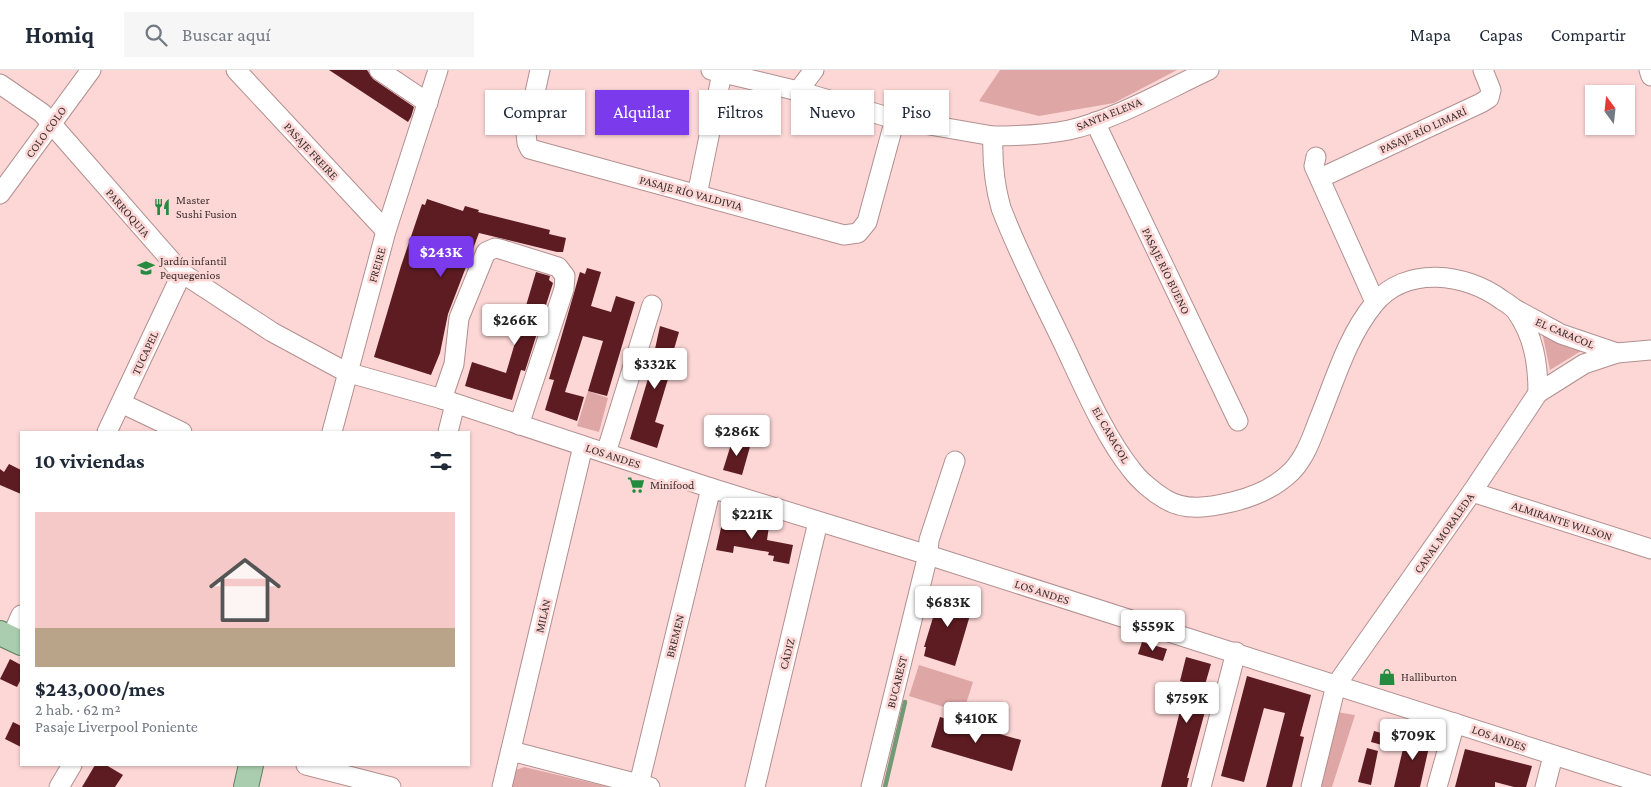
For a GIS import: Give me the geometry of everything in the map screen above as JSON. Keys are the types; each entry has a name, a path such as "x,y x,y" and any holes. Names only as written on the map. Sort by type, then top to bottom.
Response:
{"main road":[{"path":"246,787 251,766"}],"street":[{"name":"COLO COLO","path":"0,194 91,70"},
{"name":"PASAJE FREIRE","path":"236,70 386,231"},
{"path":"379,70 428,103"},
{"name":"FREIRE","path":"332,431 346,372 386,231 438,70"},
{"name":"PASAJE RÍO VALDIVIA","path":"540,70 526,134 527,143 537,152 844,235 858,233 867,222 891,135"},
{"path":"799,90 814,70"},
{"name":"SANTA ELENA","path":"949,128 993,136 1041,135 1095,122 1209,70"},
{"name":"PASAJE RÍO LIMARÍ","path":"1329,174 1489,98 1491,90 1483,70"},
{"path":"1649,70 1651,76"},
{"path":"697,195 717,71"},
{"name":"SANTA ELENA","path":"717,71 794,90"},
{"name":"PARROQUIA","path":"0,84 42,113 182,273 272,332 346,372"},
{"name":"PASAJE RÍO BUENO","path":"1095,122 1238,420"},
{"name":"EL CARACOL","path":"993,136 994,178 1001,208 1059,335 1123,458 1132,471 1166,500 1183,506 1200,508 1244,499 1278,483 1292,470 1306,452 1351,339 1376,302 1404,282 1439,276 1463,280 1490,291 1515,309 1561,334 1617,353"},
{"path":"1316,157 1314,166 1376,302"},
{"path":"448,431 448,401 460,318 483,256 490,250 500,249 558,268 565,276 564,289 519,425"},
{"name":"TUCAPEL","path":"108,431 182,273"},
{"path":"606,454 652,305"},
{"name":"EL CARACOL","path":"1515,309 1527,330 1534,349 1538,368 1538,393"},
{"name":"CANAL MORALEDA","path":"1311,787 1336,685 1472,492 1538,393 1584,364 1617,353 1651,350"},
{"name":"LOS ANDES","path":"346,372 448,401 711,488 1236,652 1553,756 1651,786"},
{"path":"121,404 180,431"},
{"name":"MILÁN","path":"502,787 583,446"},
{"name":"BUCAREST","path":"871,787 928,555 929,540 955,461"},
{"name":"BREMEN","path":"645,786 711,488"},
{"name":"ALMIRANTE WILSON","path":"1472,492 1651,549"},
{"name":"CÁDIZ","path":"755,787 818,522"},
{"path":"11,638 20,617"},
{"path":"1201,787 1236,652"},
{"path":"1437,787 1455,723"},
{"path":"512,751 645,786"},
{"path":"1545,787 1553,756"},
{"path":"59,787 71,766"},
{"path":"311,766 368,778 392,787"}],"shaded area":[{"path":"1000,70 1177,70 1114,103 1039,116 979,101"},
{"path":"1542,332 1581,351 1550,370"},
{"path":"588,391 608,398 599,432 577,426"},
{"path":"919,665 973,682 963,713 909,696"},
{"path":"1337,712 1355,715 1332,787 1319,787"},
{"path":"524,767 609,787 512,787 516,770"}],"building":[{"path":"329,70 367,70 373,79 414,107 408,122"},
{"path":"427,199 463,211 465,206 479,210 478,212 550,230 549,234 566,238 563,252 557,252 479,233 448,314 440,353 431,375 374,357 401,266 422,204 425,205"},
{"path":"587,268 601,272 591,306 611,312 616,296 635,302 607,396 588,391 603,341 583,336 565,392 584,397 577,421 545,410 554,380 549,379 580,272 585,274"},
{"path":"536,272 550,276 549,280 553,283 525,371 521,370 512,400 465,386 472,362 506,373"},
{"path":"660,326 679,332 655,422 664,425 657,448 630,439 650,372"},
{"path":"733,438 751,443 742,475 723,470"},
{"path":"9,464 20,470 20,494 0,485 0,469 4,472"},
{"path":"723,519 769,526 767,540 793,545 789,564 773,561 774,556 768,555 769,552 734,546 733,553 716,550"},
{"path":"942,588 964,595 962,602 973,605 955,666 924,656 926,647 924,647"},
{"path":"1142,642 1167,649 1163,661 1138,654"},
{"path":"1186,657 1211,664 1200,702 1207,704 1187,778 1189,778 1187,787 1161,787 1187,683 1180,681"},
{"path":"10,659 20,664 20,681 17,687 0,679"},
{"path":"1247,676 1311,695 1300,736 1304,737 1292,787 1266,787 1285,713 1264,708 1244,782 1221,776"},
{"path":"940,717 1021,740 1012,771 931,747"},
{"path":"13,722 20,726 20,746 5,739"},
{"path":"1374,731 1385,734 1382,745 1371,742"},
{"path":"1407,732 1431,738 1420,787 1394,787"},
{"path":"1367,748 1378,751 1371,785 1358,782"},
{"path":"1465,749 1532,766 1526,787 1514,787 1495,782 1495,787 1455,787"},
{"path":"94,766 108,766 123,775 115,787 82,787"}],"waterway":[{"path":"885,787 905,702"}],"place":[{"name":"Master Sushi Fusion","path":"162,207"},
{"name":"Jardín infantil Pequegenios","path":"146,268"},
{"name":"Minifood","path":"636,485"},
{"name":"Halliburton","path":"1387,677"}]}
